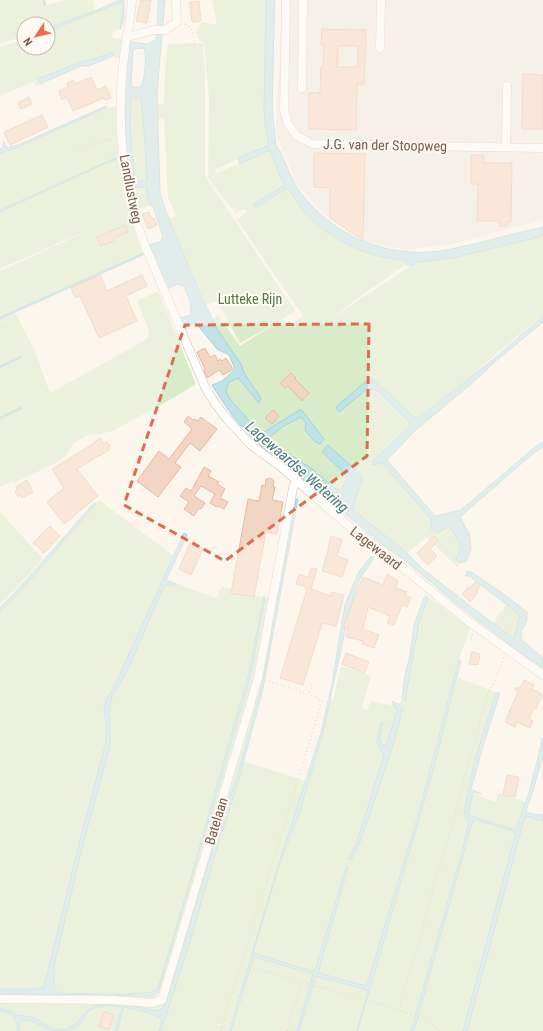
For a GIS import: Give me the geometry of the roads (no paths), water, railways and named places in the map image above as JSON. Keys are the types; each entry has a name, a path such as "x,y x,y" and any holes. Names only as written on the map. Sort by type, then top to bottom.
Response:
{"street":[{"name":"Landlustweg","path":"132,0 122,80 121,136 126,180 136,221 206,389"},
{"path":"128,35 132,36 154,30 165,30 177,22 176,0"},
{"name":"J.G. van der Stoopweg","path":"286,0 284,110 288,124 297,136 313,144 543,148"},
{"path":"302,88 303,0"},
{"path":"380,48 381,0"},
{"path":"506,147 507,86"},
{"name":"Lagewaard","path":"206,389 222,412 251,445 296,480 357,533 412,575 468,621 543,676"},
{"name":"Batelaan","path":"0,999 113,1000 152,1003 162,1000 258,678 293,488 296,480"}],"water":[{"path":"124,0 124,18 121,29 123,6 121,4 117,4 56,28 56,25 95,11 117,1"},
{"name":"Lagewaardse Wetering","path":"158,0 165,0 157,92 160,193 167,214 200,293 217,329 241,364 244,373 261,398 259,403 238,378 229,382 226,390 229,398 260,433 301,409 324,439 320,444 315,442 305,430 306,423 301,417 282,427 270,437 270,441 312,469 336,489 341,490 348,477 322,452 328,445 360,474 362,481 352,509 407,553 424,570 514,638 520,615 470,576 466,576 467,571 473,573 527,612 527,621 521,632 522,640 543,658 543,668 519,652 455,603 430,581 375,539 254,440 233,417 212,385 222,381 235,369 229,355 217,349 196,323 192,323 182,329 178,319 190,315 191,308 188,297 184,286 178,284 167,289 150,245 161,241 163,237 154,209 148,201 146,187 133,188 130,182 128,170 125,85 126,69 131,42 148,44 156,40","holes":["144,48 145,62 141,87 134,87 131,86 133,51 135,49","131,98 141,98 145,143 146,181 135,181 130,129"]},
{"path":"266,0 275,0 272,99 276,145 281,152 296,186 308,202 322,215 337,227 354,237 392,250 411,252 449,250 543,227 543,236 453,258 418,262 412,266 406,264 407,261 405,260 391,259 364,252 339,240 316,224 306,214 288,188 256,207 254,206 254,204 285,185 270,150 239,164 238,158 269,145 264,109"},
{"path":"113,52 113,56 89,66 81,66 40,84 37,79 79,62 94,59"},
{"path":"106,106 106,108 18,147 0,153 0,149 3,148 4,141 6,148 18,145"},
{"path":"115,158 116,160 104,164 0,212 0,210"},
{"path":"543,316 543,322 416,430 387,460 435,516 461,510 535,447 543,442 543,447 535,452 460,517 469,534 471,549 466,561 460,563 456,559 461,547 453,531 448,527 437,533 430,528 432,520 382,463 373,465 372,462 410,426 409,422 377,390 367,389 339,412 336,407 365,382 373,379 413,416 419,418 490,362"},
{"path":"296,499 298,499 263,689 238,783 217,848 190,942 161,1031 159,1031 162,1019 150,1013 124,1007 117,1031 115,1031 122,1007 110,1006 94,1008 73,1030 57,1031 50,1030 33,1022 21,1020 19,1031 17,1031 17,1024 14,1017 10,1013 0,1011 0,1008 11,1011 16,1015 32,1017 55,1030 63,1030 74,1025 93,1006 116,1004 157,1011 163,1007 167,999 222,818 238,774 262,685"},
{"path":"94,503 96,504 26,585 0,612 0,608"},
{"path":"184,533 187,535 166,580 177,584 175,586 165,584 128,669 112,697 109,710 110,746 83,844 54,966 54,988 58,993 131,994 154,992 158,988 249,672 264,596 265,598 251,674 158,992 152,996 0,994 0,989 38,989 44,987 106,742 106,719 104,711 106,700 114,687"},
{"path":"371,556 374,558 359,580 349,612 323,733 299,814 280,863 253,953 312,971 315,970 346,867 348,868 319,973 366,986 367,985 419,812 459,659 461,661 434,767 358,1031 367,990 316,976 299,1031 297,1031 313,974 254,957 231,1031 229,1031 277,869 321,733 332,683 345,605 360,570"},
{"path":"424,598 428,598 419,622 405,701 402,698 414,625"},
{"path":"496,693 500,693 471,789 481,794 473,792 468,815 516,829 530,789 543,737 543,756 526,811 532,814 543,815 543,821 525,816 467,1031 463,1031 515,835 513,831 473,820 414,1031 411,1031 464,844 469,820 464,816 469,785"},
{"path":"393,701 396,704 398,703 403,708 392,749 359,845 351,860 348,858 356,845 384,755 377,742 380,723 383,722 380,738 382,744 386,746 397,710 392,704"}],"waterway":[{"path":"44,0 45,5"},
{"path":"0,318 143,254"},
{"path":"0,367 21,357"},
{"path":"0,418 21,408"}],"park label":[{"name":"Lutteke Rijn","path":"250,299"}]}
